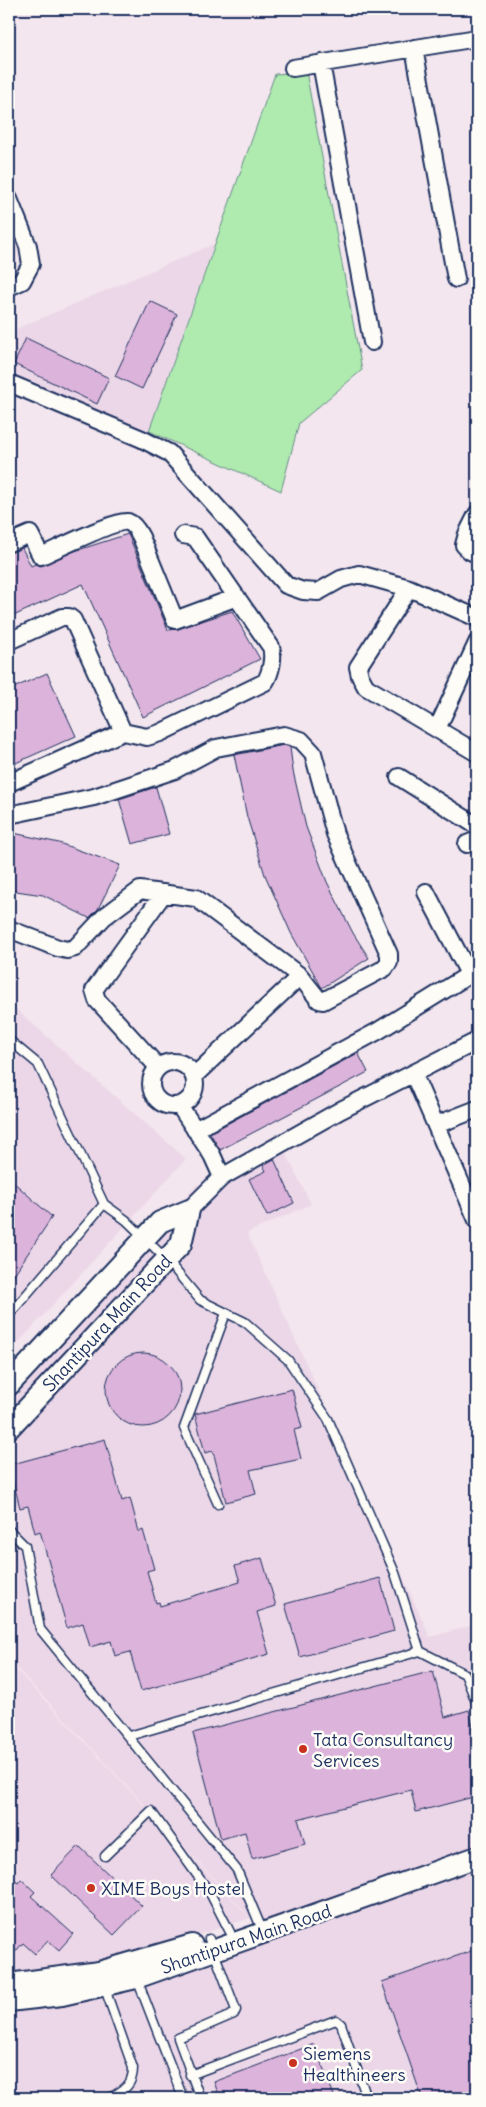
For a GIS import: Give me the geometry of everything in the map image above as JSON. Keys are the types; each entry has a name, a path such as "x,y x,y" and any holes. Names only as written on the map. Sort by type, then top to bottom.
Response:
{"street":[{"path":"293,68 477,38"},
{"path":"414,48 456,279"},
{"path":"321,63 372,342"},
{"path":"9,199 28,246 31,264 22,280 9,287"},
{"path":"9,382 142,439 169,453 286,585 303,591 318,592 341,579 360,574 409,588 477,618"},
{"path":"477,514 464,545 470,551 477,554"},
{"path":"9,542 30,534 41,556 112,525 128,522 133,525 141,536 175,620 237,597"},
{"path":"9,783 123,732 147,737 160,733 264,682 269,676 271,647 195,537 183,536"},
{"path":"409,588 358,667 366,687 477,753"},
{"path":"9,640 62,617 69,616 73,620 123,732"},
{"path":"437,729 477,644"},
{"path":"9,815 94,797 175,770 216,748 284,735 301,740 313,753 335,834 389,954 389,962 385,968 327,1001 319,1000 300,976 196,898 140,890 104,917 75,948 67,950 9,929"},
{"path":"398,777 477,826"},
{"path":"195,1130 378,1031 467,976 467,970 426,892"},
{"path":"158,1066 97,1000 94,990 164,893"},
{"path":"194,1076 300,976"},
{"path":"9,1385 160,1222 189,1210 222,1177 341,1110 477,1041"},
{"path":"177,1062 190,1069 194,1076 194,1090 191,1097 179,1106 164,1105 153,1096 150,1082 153,1072 158,1066 177,1062"},
{"path":"413,1074 472,1194 477,1220"},
{"path":"179,1106 212,1155 222,1177"},
{"path":"436,1124 477,1109"},
{"name":"Shantipura Main Road","path":"9,1428 181,1244 189,1210"},
{"name":"Shantipura Main Road","path":"9,2002 62,1995 101,1979 211,1945 477,1844"},
{"name":"Shantipura Main Road","path":"211,1945 230,1932 261,1927 477,1857"},
{"path":"9,1984 101,1979"}],"lane":[{"path":"9,1040 38,1064 104,1204 126,1220 166,1259 200,1300 245,1322 288,1360 328,1418 395,1573 420,1651"},
{"path":"9,1315 104,1204"},
{"path":"218,1504 184,1428 226,1312"},
{"path":"9,1530 25,1546 40,1629 237,1870 261,1927"},
{"path":"129,1736 420,1651 465,1674 477,1704"},
{"path":"105,1856 151,1811 210,1893 230,1932"},
{"path":"200,2098 178,2038 234,2014 236,2010 211,1945"},
{"path":"134,1970 183,2098"},
{"path":"101,1979 133,2068 133,2077 130,2084 110,2098"},
{"path":"190,2074 336,2020 340,2024 367,2098"}],"shaded area":[{"path":"214,244 149,431 9,373 9,332"},
{"path":"9,1003 186,1159 9,1353"},
{"path":"284,1150 311,1204 247,1233 430,1637 474,1625 477,1635 477,1849 261,1929 9,1660 9,1398 197,1185"},
{"path":"9,1662 250,1918 146,1952 64,1969 9,1974"},
{"path":"477,1865 477,2098 9,2098 9,2010"}],"green space":[{"path":"306,72 362,370 299,423 281,491 149,431 275,74"}],"building":[{"path":"150,301 177,314 142,389 115,376"},
{"path":"26,338 109,378 97,404 14,364"},
{"path":"128,534 168,630 178,629 232,611 260,659 143,717 83,584 9,618 9,553 22,548 31,566 35,564 41,566 75,551"},
{"path":"47,673 76,736 9,766 9,690"},
{"path":"284,745 290,747 293,771 306,827 327,882 353,933 369,958 322,988 291,933 265,875 247,817 234,755"},
{"path":"156,787 169,834 132,844 119,799"},
{"path":"9,832 59,843 120,865 98,909 89,918 43,895 9,890"},
{"path":"358,1053 368,1072 220,1150 210,1133"},
{"path":"274,1159 294,1203 267,1216 249,1179 266,1171 263,1165"},
{"path":"9,1178 52,1217 9,1282"},
{"path":"136,1353 150,1353 164,1359 174,1369 180,1383 180,1397 174,1411 164,1421 150,1427 136,1427 122,1421 112,1411 106,1397 106,1383 112,1369 122,1359"},
{"path":"292,1389 302,1428 294,1430 301,1459 250,1470 256,1494 226,1502 213,1451 205,1453 195,1414"},
{"path":"105,1439 122,1501 130,1498 139,1532 143,1530 154,1569 147,1571 156,1603 159,1602 160,1606 240,1582 235,1566 262,1558 276,1606 257,1612 269,1654 141,1691 130,1652 115,1656 111,1641 90,1647 83,1623 67,1628 40,1531 35,1533 28,1506 20,1508 9,1465"},
{"path":"380,1578 394,1631 300,1657 285,1604"},
{"path":"433,1671 445,1717 469,1710 477,1743 477,1796 416,1812 411,1790 298,1819 305,1844 252,1859 245,1832 221,1839 193,1733"},
{"path":"79,1846 142,1906 114,1935 51,1875"},
{"path":"9,1875 18,1883 21,1879 35,1892 31,1896 73,1934 59,1950 48,1940 35,1954 23,1943 9,1959"},
{"path":"477,1949 477,2098 454,2098 451,2091 429,2098 422,2098 382,1982"},
{"name":"Siemens Healthineers","path":"314,2044 335,2098 220,2098 214,2082"}],"place":[{"name":"Tata Consultancy Services","path":"303,1749"},
{"name":"XIME Boys Hostel","path":"91,1888"},
{"name":"Siemens Healthineers","path":"293,2063"}]}
